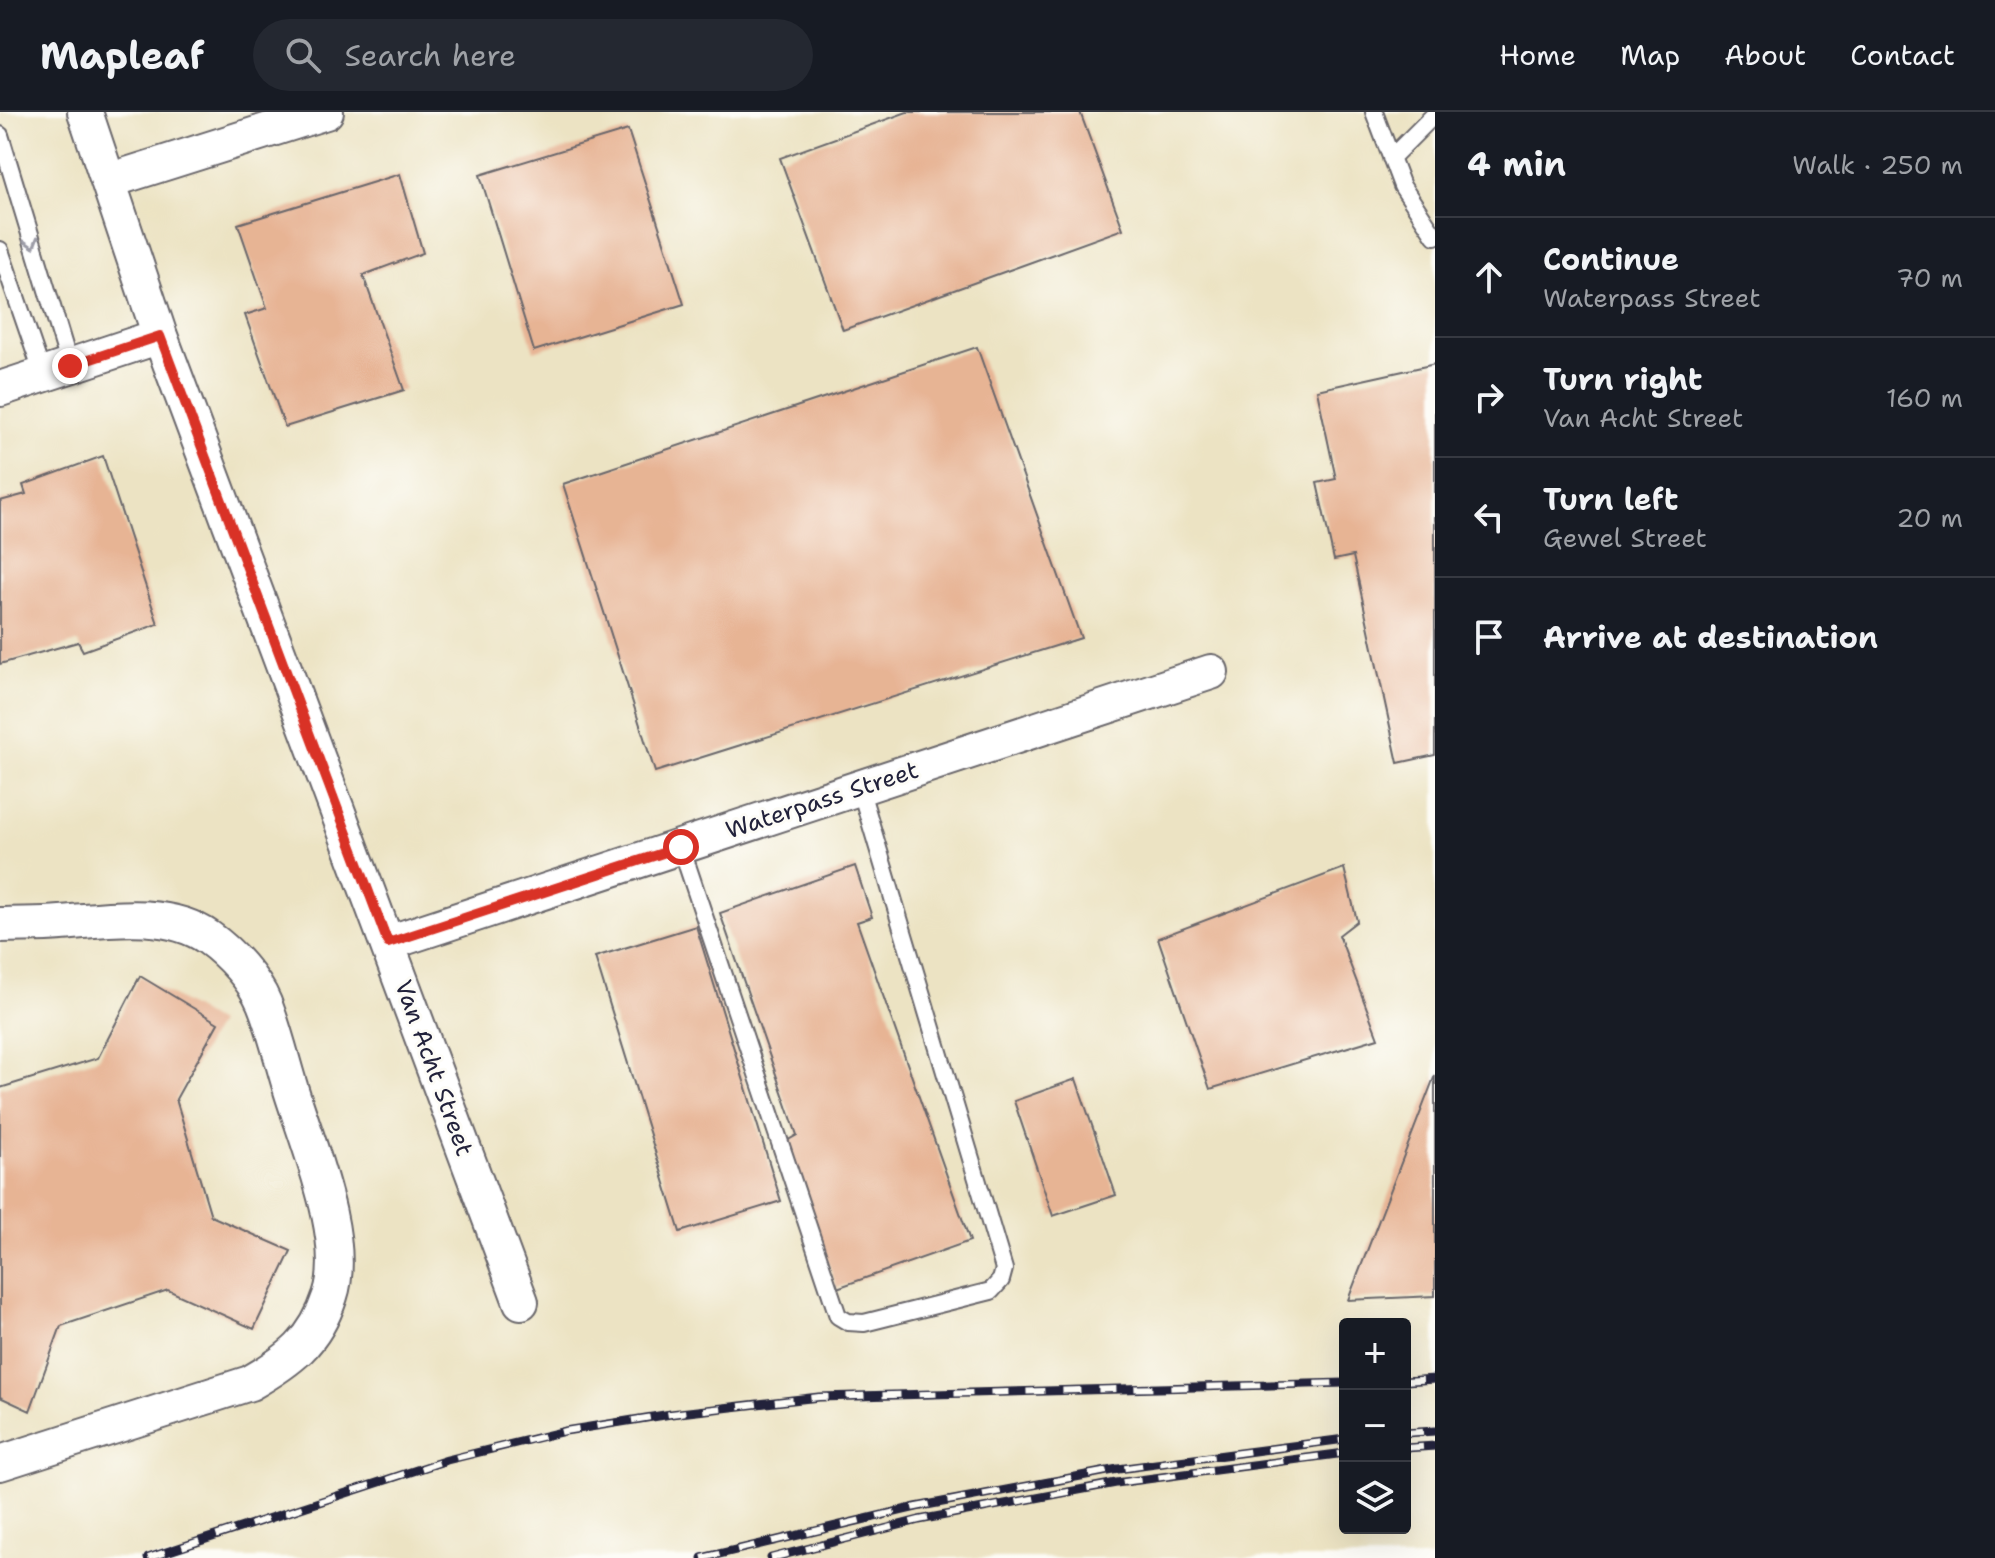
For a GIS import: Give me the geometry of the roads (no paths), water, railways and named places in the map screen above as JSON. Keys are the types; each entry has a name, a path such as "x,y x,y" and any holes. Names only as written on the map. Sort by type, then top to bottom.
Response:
{"street":[{"name":"Van Acht Street","path":"85,112 160,336 521,1302"},
{"path":"108,181 326,112"},
{"path":"0,389 160,336"},
{"name":"Waterpass Street","path":"388,943 1211,672"},
{"path":"0,925 109,919 147,919 181,924 209,938 239,966 263,1001 328,1209 335,1254 331,1295 311,1336 286,1362 250,1383 0,1463"}],"lane":[{"path":"1374,112 1402,186 1435,236"},
{"path":"1391,158 1435,114"},
{"path":"0,135 4,170 56,371"},
{"path":"0,250 56,371"},
{"path":"681,847 838,1316 848,1322 864,1323 991,1291 1001,1280 1004,1269 860,788"}],"railway":[{"path":"1411,1381 1435,1379"},
{"path":"148,1558 447,1460 565,1431 671,1414 819,1397 1339,1383"},
{"path":"1411,1433 1435,1431"},
{"path":"702,1558 916,1507 1118,1469 1339,1440"},
{"path":"1411,1448 1435,1446"},
{"path":"771,1558 919,1520 1116,1483 1339,1454"}]}
